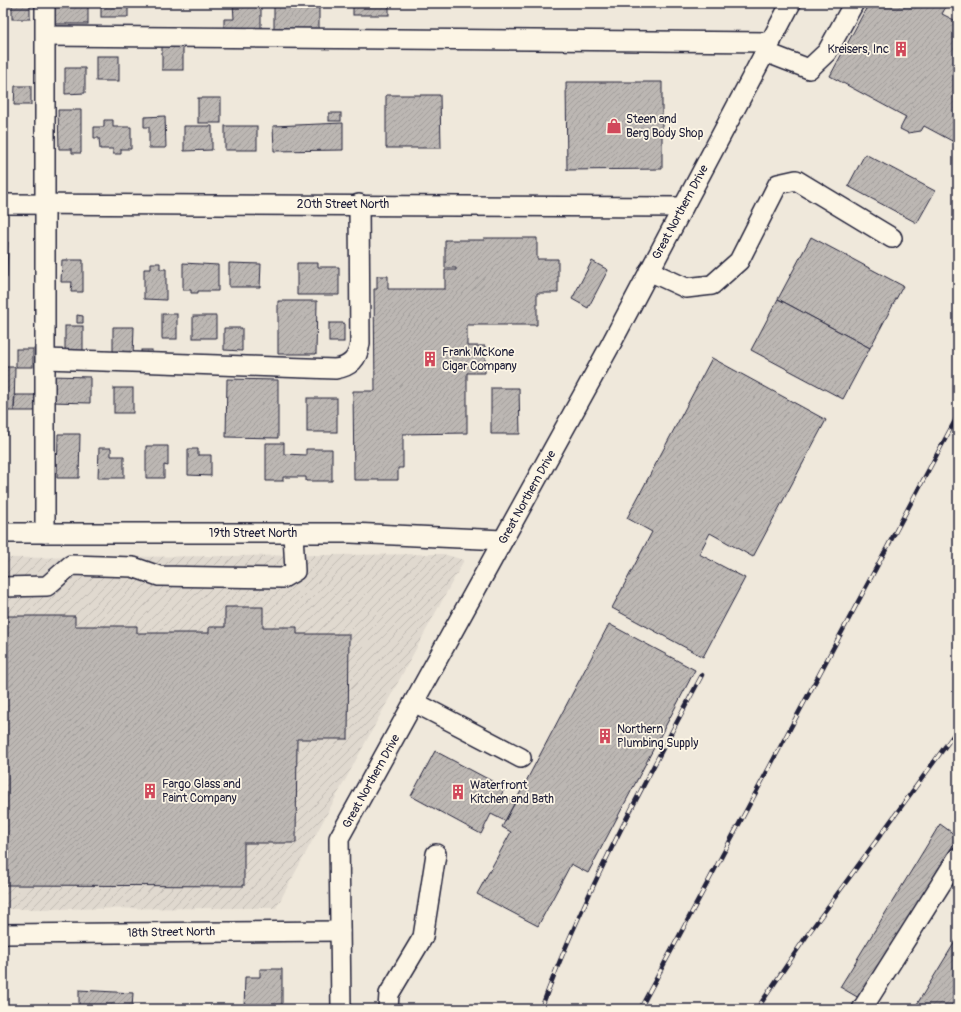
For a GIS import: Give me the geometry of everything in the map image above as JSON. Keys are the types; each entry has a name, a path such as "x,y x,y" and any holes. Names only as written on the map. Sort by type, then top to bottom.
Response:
{"street":[{"path":"45,3 45,533"},
{"name":"Great Northern Drive","path":"341,1009 339,838 649,271 791,3"},
{"path":"46,36 768,47 808,69 827,52 854,3"},
{"path":"649,271 686,288 712,285 738,261 778,184 796,180 892,238"},
{"name":"20th Street North","path":"3,204 359,204 683,207"},
{"path":"46,359 327,368 346,367 354,360 359,352 360,343 359,204"},
{"name":"19th Street North","path":"3,533 351,533 503,540"},
{"path":"3,587 47,586 71,564 134,567 159,576 283,578 295,571 293,533"},
{"path":"414,702 449,718 521,758"},
{"path":"388,1009 389,994 423,937 436,854"},
{"path":"862,1009 958,857"},
{"name":"18th Street North","path":"3,934 340,931"}],"shaded area":[{"name":"Fargo Glass and Paint Company","path":"443,554 464,560 276,908 3,909 3,558"}],"building":[{"path":"12,3 30,3 30,19 12,19"},
{"path":"55,3 88,3 88,24 55,24"},
{"path":"101,3 128,3 128,17 101,17"},
{"path":"233,3 261,3 261,30 224,30 224,19 234,19"},
{"path":"274,3 319,3 319,29 274,29"},
{"path":"353,3 389,3 389,15 353,15"},
{"name":"Kreisers, Inc","path":"869,3 948,3 942,14 958,22 958,134 954,142 924,126 921,131 908,133 900,129 906,117 830,76"},
{"path":"162,45 183,45 183,70 162,70"},
{"path":"96,56 119,56 119,81 96,81"},
{"path":"65,68 85,68 85,93 65,94"},
{"name":"Steen and Berg Body Shop","path":"566,82 662,82 662,169 567,170"},
{"path":"15,86 31,86 31,105 14,105"},
{"path":"386,95 440,95 441,148 386,148"},
{"path":"198,98 221,98 221,123 198,123"},
{"path":"58,110 81,110 81,153 72,153 72,149 59,149"},
{"path":"329,113 341,113 341,121 329,121"},
{"path":"165,116 166,148 149,148 149,127 144,127 144,117"},
{"path":"104,120 113,120 113,127 131,127 131,149 121,149 121,154 113,154 113,149 100,149 99,138 94,138 94,127 104,127"},
{"path":"343,123 343,150 274,151 273,126"},
{"path":"184,126 212,126 212,150 184,151"},
{"path":"225,126 257,126 257,150 225,150"},
{"path":"865,154 935,191 917,223 848,186"},
{"path":"811,237 903,286 870,348 778,299"},
{"name":"Frank McKone Cigar Company","path":"484,238 537,238 537,259 558,259 558,293 537,293 537,325 467,325 467,346 485,346 485,373 467,373 467,433 403,434 403,468 398,468 398,480 354,480 353,391 375,391 374,289 377,289 377,276 388,276 388,289 445,289 445,270 456,270 456,268 445,268 445,240 484,240"},
{"path":"3,242 8,242 7,278 3,278"},
{"path":"62,260 83,260 83,292 71,292 72,282 61,282"},
{"path":"592,261 608,270 588,308 572,299"},
{"path":"151,263 160,263 160,269 166,269 166,300 144,299 144,269 151,269"},
{"path":"183,263 218,265 218,291 198,291 198,293 191,293 191,290 183,290"},
{"path":"229,263 261,264 260,287 229,287"},
{"path":"297,263 318,263 318,267 339,267 339,295 297,295"},
{"path":"778,299 870,348 843,399 751,350"},
{"path":"278,301 317,301 316,354 278,354"},
{"path":"162,314 177,314 177,339 162,339"},
{"path":"77,315 83,316 83,323 77,323"},
{"path":"193,316 216,316 216,338 193,338"},
{"path":"329,323 344,323 344,342 329,342"},
{"path":"65,326 83,326 83,352 65,352"},
{"path":"113,327 134,327 133,357 113,357"},
{"path":"224,328 242,328 242,351 224,350"},
{"path":"16,349 33,349 33,367 16,367"},
{"path":"141,350 152,350 152,360 141,360"},
{"path":"712,358 826,420 753,557 710,533 699,554 745,578 703,657 612,608 652,532 627,518"},
{"path":"3,367 15,367 14,411 3,411"},
{"path":"51,376 90,377 90,403 51,402"},
{"path":"227,379 278,380 278,438 226,437"},
{"path":"114,388 133,388 133,413 114,413"},
{"path":"491,388 519,388 520,434 491,434"},
{"path":"15,395 35,395 35,411 14,411"},
{"path":"307,398 337,398 337,432 307,432"},
{"path":"3,418 7,418 7,435 3,435"},
{"path":"58,434 80,434 79,478 57,478"},
{"path":"266,443 284,443 284,454 306,455 306,449 332,449 332,481 306,481 306,477 283,477 283,481 266,481"},
{"path":"146,446 168,446 168,466 164,465 164,478 146,478"},
{"path":"99,448 111,448 111,456 124,456 124,478 98,478"},
{"path":"188,449 198,449 198,455 211,455 211,476 188,475"},
{"name":"Fargo Glass and Paint Company","path":"225,607 263,607 263,627 297,627 297,634 349,634 348,739 297,739 296,843 244,843 244,886 3,885 3,616 75,616 75,626 137,626 137,633 209,633 209,627 225,627"},
{"name":"Northern Plumbing Supply","path":"609,624 695,670 588,873 571,864 538,926 477,894 511,832 502,827"},
{"name":"Waterfront Kitchen and Bath","path":"435,751 505,788 501,795 515,802 505,821 491,814 481,834 411,796"},
{"path":"940,824 958,837 859,998 840,987"},
{"path":"958,937 958,1009 914,1009"},
{"path":"260,969 282,969 282,1009 244,1009 245,977 260,977"},
{"path":"79,990 133,993 132,1009 79,1009"}],"railway":[{"path":"640,1009 958,415"},
{"path":"541,1009 576,923 616,839 702,675"},
{"path":"757,1009 808,934 958,729"}],"place":[{"name":"Kreisers, Inc","path":"901,49"},
{"name":"Steen and Berg Body Shop","path":"614,126"},
{"name":"Frank McKone Cigar Company","path":"430,359"},
{"name":"Northern Plumbing Supply","path":"605,736"},
{"name":"Fargo Glass and Paint Company","path":"150,791"},
{"name":"Waterfront Kitchen and Bath","path":"458,792"}]}
